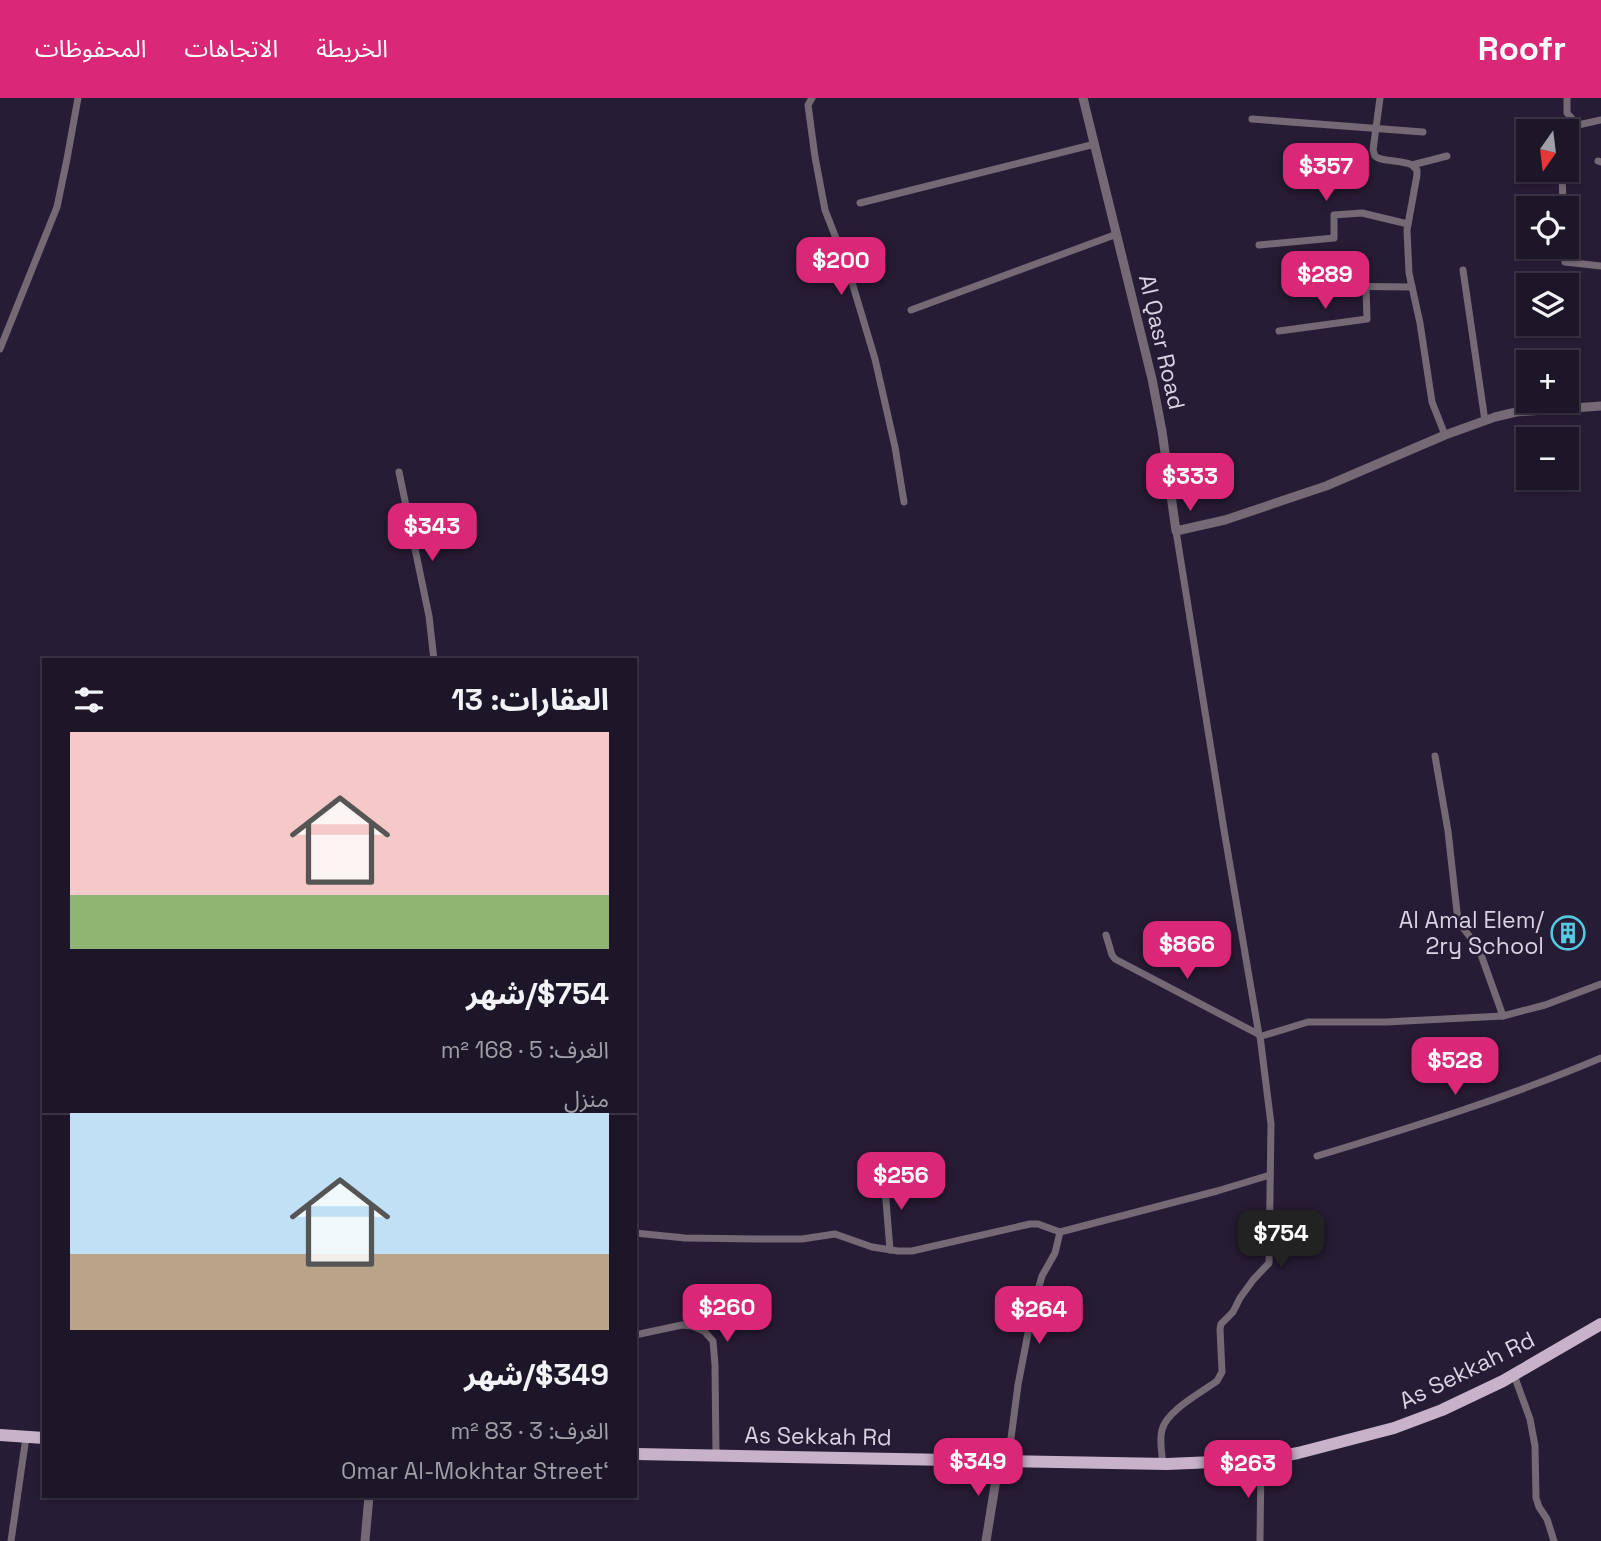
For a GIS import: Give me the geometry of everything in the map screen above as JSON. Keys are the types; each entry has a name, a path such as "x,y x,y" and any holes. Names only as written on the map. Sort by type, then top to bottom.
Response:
{"main road":[{"name":"As Sekkah Rd","path":"637,1454 1163,1464 1262,1460 1394,1428 1442,1410 1514,1375 1601,1324"},
{"path":"0,1435 42,1438"}],"street":[{"path":"0,349 57,207 78,98"},
{"path":"812,98 808,105 825,210 848,269 875,359 895,447 904,502"},
{"name":"Al Qasr Road","path":"1083,98 1152,379 1176,531"},
{"path":"1380,98 1373,150 1375,156 1406,162 1417,170 1408,224 1407,255 1426,354 1432,402 1445,435"},
{"path":"1567,98 1567,113 1578,125 1601,120"},
{"path":"1252,119 1423,132"},
{"path":"860,203 1095,144"},
{"path":"1412,165 1447,156"},
{"path":"1259,245 1334,238 1334,215 1362,213 1408,224"},
{"path":"911,310 1117,234"},
{"path":"1565,259 1565,262 1601,266"},
{"path":"1463,270 1485,421"},
{"path":"1321,286 1412,287"},
{"path":"1279,331 1367,319 1366,288"},
{"path":"1163,1464 1161,1433 1165,1423 1184,1403 1221,1377 1221,1324 1269,1263 1271,1124 1259,1035 1176,531 1225,520 1326,486 1445,435 1485,421 1516,412 1601,405"},
{"path":"399,471 429,616 434,658"},
{"path":"1435,756 1448,831 1458,920 1479,949 1503,1016"},
{"path":"1107,935 1115,959 1259,1035 1308,1022 1387,1022 1503,1016 1545,1005 1601,984"},
{"path":"1317,1156 1456,1112 1601,1058"},
{"path":"637,1233 658,1237 758,1239 802,1239 835,1234 872,1247 890,1250 923,1249 1030,1224 1060,1232 1270,1175"},
{"path":"884,1176 890,1250"},
{"path":"986,1541 1033,1307 1042,1276 1055,1253 1060,1232"},
{"path":"637,1335 692,1325 713,1340 716,1455"},
{"path":"1514,1375 1530,1419 1535,1446 1536,1498 1554,1541"},
{"path":"11,1541 26,1437"},
{"path":"1260,1541 1262,1460"},
{"path":"365,1541 369,1498"}],"place":[{"name":"Al Amal Elem/ 2ry School","path":"1568,933"}]}
